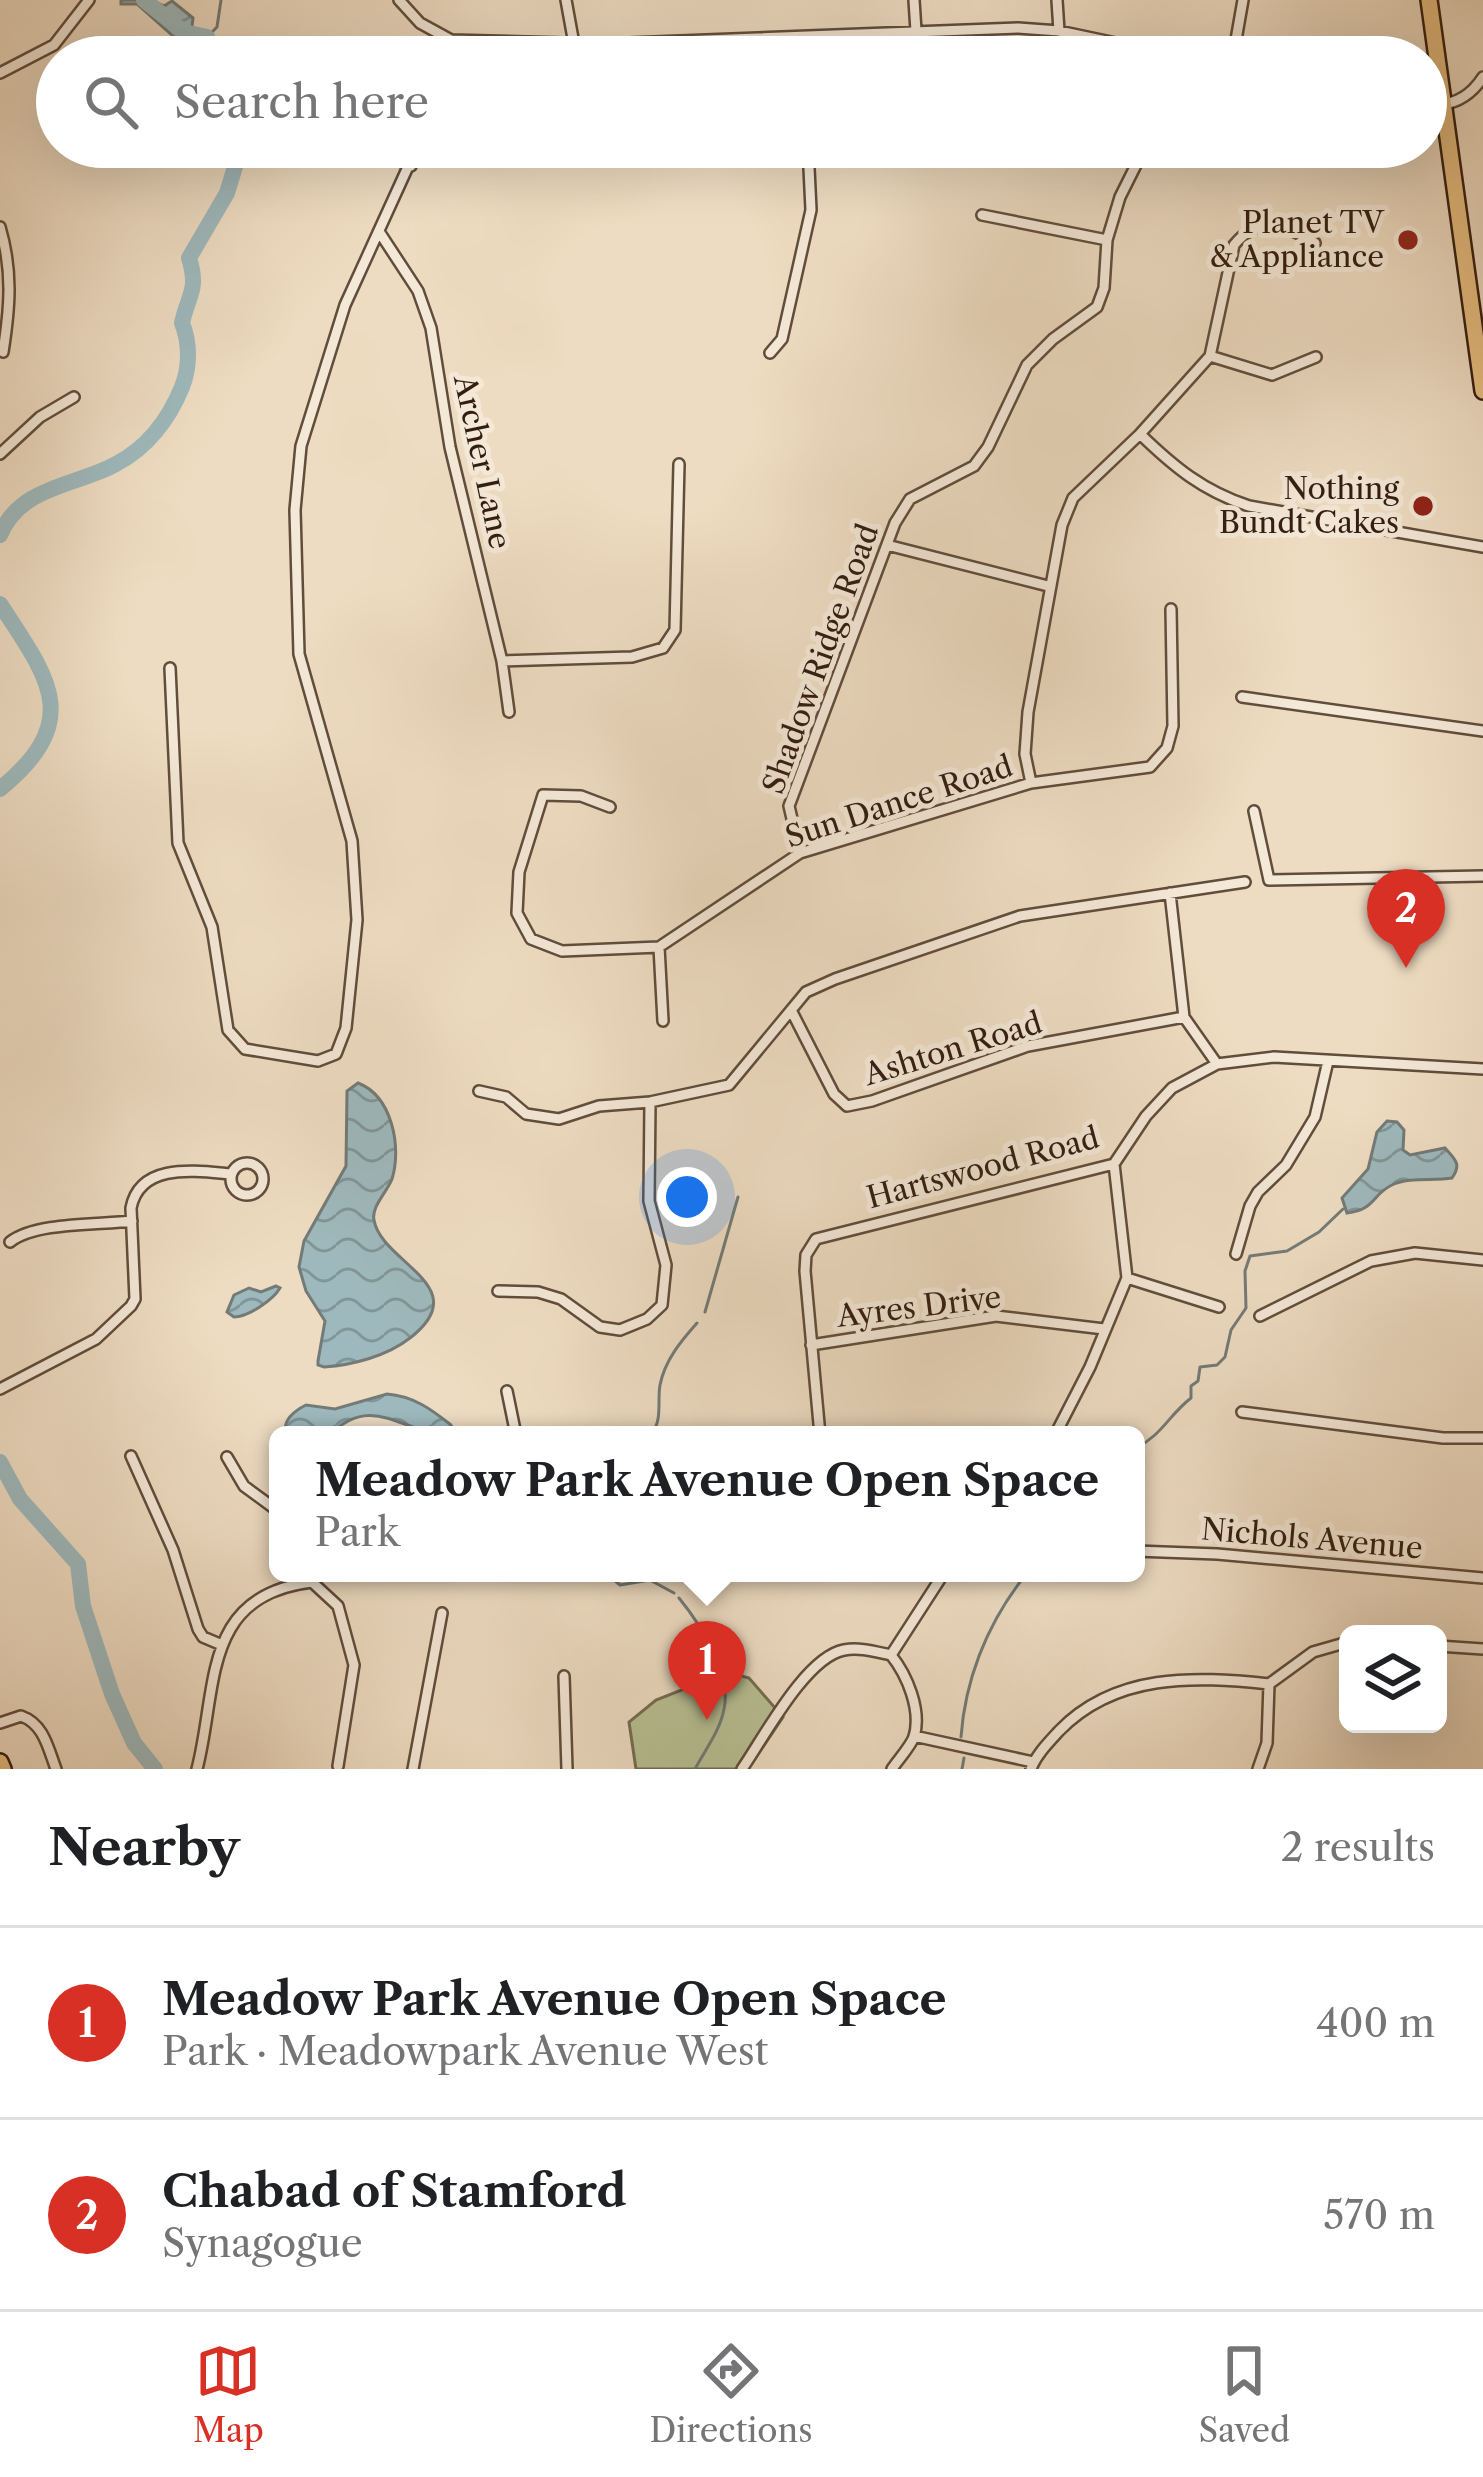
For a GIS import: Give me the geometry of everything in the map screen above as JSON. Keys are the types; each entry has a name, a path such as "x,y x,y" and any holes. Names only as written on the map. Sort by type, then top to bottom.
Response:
{"main road":[{"path":"1430,0 1432,36"},
{"path":"1446,168 1482,383"}],"street":[{"path":"60,36 89,0"},
{"path":"399,0 420,23 444,36"},
{"path":"566,0 573,36"},
{"path":"914,0 916,32"},
{"path":"1057,0 1059,32"},
{"path":"1237,36 1243,0"},
{"path":"825,36 1018,28 1079,36"},
{"path":"0,73 36,54"},
{"path":"1447,101 1472,94 1483,77"},
{"path":"170,668 178,843 212,928 228,1030 245,1049 318,1061 336,1054 346,1028 358,920 355,874 352,841 299,654 295,509 301,446 318,381 345,305 410,168"},
{"path":"770,353 782,339 811,210 809,168"},
{"name":"Shadow Ridge Road","path":"800,853 789,806 887,545 910,499 974,466 1027,365 1097,307 1104,288 1107,240 1134,168"},
{"path":"982,215 1107,240"},
{"path":"1030,783 1025,754 1028,712 1048,586 1072,498 1210,356 1234,244 1245,231 1263,223 1292,229 1315,243"},
{"path":"0,227 12,295 3,352"},
{"name":"Archer Lane","path":"380,233 418,292 431,328 450,447 502,661 508,712"},
{"path":"1210,356 1272,376 1316,357"},
{"path":"0,454 40,417 74,397"},
{"path":"1139,434 1180,473 1213,494 1249,506 1483,547"},
{"path":"502,661 632,657 663,648 675,630 679,464"},
{"path":"887,545 1048,586"},
{"name":"Sun Dance Road","path":"659,947 800,853 1030,783 1150,767 1167,748 1173,726 1171,609"},
{"path":"1242,697 1483,731"},
{"path":"610,807 581,796 542,795 519,872 517,913 531,939 562,951 659,947 663,1022"},
{"path":"1254,811 1269,880 1483,876"},
{"path":"479,1091 506,1097 526,1114 559,1119 599,1106 650,1102 729,1085 806,992 836,979 1020,916 1245,882"},
{"path":"1170,893 1184,1017 1217,1064"},
{"name":"Ashton Road","path":"790,1010 834,1094 847,1106 1028,1046 1184,1017"},
{"name":"Hartswood Road","path":"811,1345 806,1255 816,1239 1114,1164 1146,1116 1172,1088 1217,1064 1250,1057 1483,1069"},
{"path":"1236,1254 1258,1192 1286,1166 1315,1117 1328,1061"},
{"path":"498,1291 538,1292 561,1300 600,1327 620,1330 652,1316 662,1305 666,1265 649,1202 650,1102"},
{"path":"1059,1426 1090,1367 1127,1278 1114,1164"},
{"path":"1,1389 96,1339 131,1306 135,1299 134,1194 152,1179 176,1169 231,1174"},
{"path":"10,1242 38,1229 132,1221"},
{"path":"1260,1316 1371,1261 1415,1253 1483,1260"},
{"path":"1127,1278 1219,1307"},
{"name":"Ayres Drive","path":"811,1345 996,1316 1104,1329"},
{"path":"811,1345 819,1426"},
{"path":"507,1391 514,1426"},
{"path":"1242,1412 1443,1438 1483,1438"},
{"path":"131,1456 173,1550 198,1629 202,1637 222,1645"},
{"path":"227,1457 244,1486 269,1504"},
{"name":"Nichols Avenue","path":"1145,1551 1483,1578"},
{"path":"197,1769 212,1675 222,1645 236,1619 261,1595 297,1582"},
{"path":"317,1582 338,1606 354,1665 338,1766"},
{"path":"891,1655 938,1582"},
{"path":"413,1769 442,1613"},
{"path":"914,1736 1032,1766 1074,1716 1137,1684 1269,1684 1313,1652 1339,1645"},
{"path":"1447,1647 1483,1649"},
{"path":"742,1769 814,1667 843,1650 862,1649 891,1655 910,1687 914,1736 892,1769"},
{"path":"564,1676 567,1769"},
{"path":"1258,1769 1268,1743 1269,1684"},
{"path":"0,1723 20,1716 32,1721 46,1740 56,1769"}],"green space":[{"path":"727,1672 749,1678 783,1717 748,1769 636,1769 629,1722 656,1700"}],"water":[{"path":"121,0 150,0 164,6 172,1 193,18 191,35 173,36 137,4 121,4"},
{"path":"358,1083 379,1099 395,1138 392,1179 374,1220 380,1235 430,1289 434,1304 428,1320 391,1350 324,1367 318,1361 325,1321 306,1291 299,1267 304,1241 346,1166 347,1091"},
{"path":"1387,1121 1397,1122 1404,1130 1403,1150 1410,1155 1445,1148 1457,1169 1452,1178 1394,1184 1369,1205 1347,1213 1342,1198 1368,1169 1377,1132"},
{"path":"249,1288 261,1292 280,1288 277,1293 253,1311 234,1317 227,1312 234,1295"},
{"path":"387,1394 405,1397 451,1426 409,1426 361,1416 341,1426 286,1426 306,1405 335,1409"}],"waterway":[{"path":"144,0 184,32 202,36"},
{"path":"208,36 217,27 221,0"},
{"path":"0,535 9,519 35,497 127,457 147,441 171,410 188,363 182,323 193,285 189,258 227,193 235,168"},
{"path":"0,604 44,677 50,699 50,720 42,742 0,789"},
{"path":"705,1312 738,1197"},
{"path":"1145,1442 1191,1398 1200,1367 1217,1365 1225,1357 1231,1330 1246,1308 1245,1271 1250,1256 1287,1251 1319,1232 1343,1209"},
{"path":"656,1426 666,1367 697,1323"},
{"path":"0,1462 20,1499 78,1564 83,1606 112,1694 134,1743 155,1769"},
{"path":"616,1582 638,1582"},
{"path":"654,1582 674,1593"},
{"path":"961,1737 979,1655 1020,1582"},
{"path":"679,1598 713,1650 725,1695 719,1725 695,1769"},
{"path":"962,1769 964,1758"}],"place":[{"name":"Planet TV & Appliance","path":"1408,240"},
{"name":"Nothing Bundt Cakes","path":"1423,506"},
{"name":"Chabad of Stamford","path":"1406,968"},
{"name":"Meadow Park Avenue Open Space","path":"707,1720"}]}
